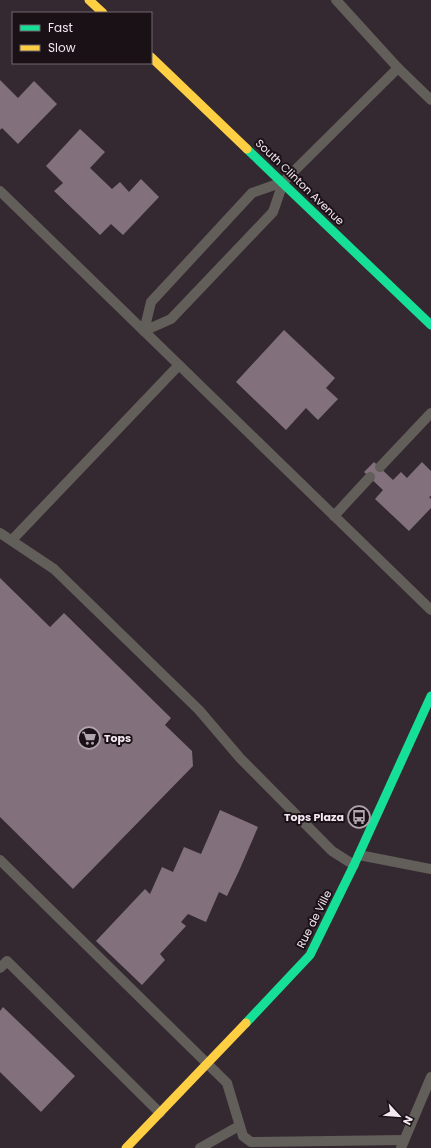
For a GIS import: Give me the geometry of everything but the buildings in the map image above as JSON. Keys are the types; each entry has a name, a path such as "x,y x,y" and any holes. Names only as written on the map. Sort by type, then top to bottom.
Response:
{"street":[{"path":"89,0 102,12"},
{"name":"South Clinton Avenue","path":"152,58 431,325"},
{"name":"Rue de Ville","path":"126,1148 310,955 359,855 431,696"}],"lane":[{"path":"336,0 398,68 431,100"},
{"path":"144,331 151,302 252,193 283,182 398,68"},
{"path":"144,331 171,319 273,212 283,182"},
{"path":"0,191 431,610"},
{"path":"12,540 178,365"},
{"path":"380,467 431,413"},
{"path":"334,516 370,477"},
{"path":"0,533 54,569 199,710 240,758 332,850 354,865"},
{"path":"359,855 431,869"},
{"path":"0,860 227,1083 243,1136 251,1142 402,1144 431,1077"},
{"path":"0,968 6,961 160,1113"},
{"path":"200,1148 239,1126"}],"traffic: fast":[{"path":"247,149 431,325"},
{"path":"246,1023 310,955 354,865 431,696"}],"traffic: slow":[{"path":"89,0 102,12"},
{"path":"152,58 247,149"},
{"path":"126,1148 246,1023"}],"place":[{"name":"Tops","path":"89,738"},
{"name":"Tops Plaza","path":"359,817"}]}
